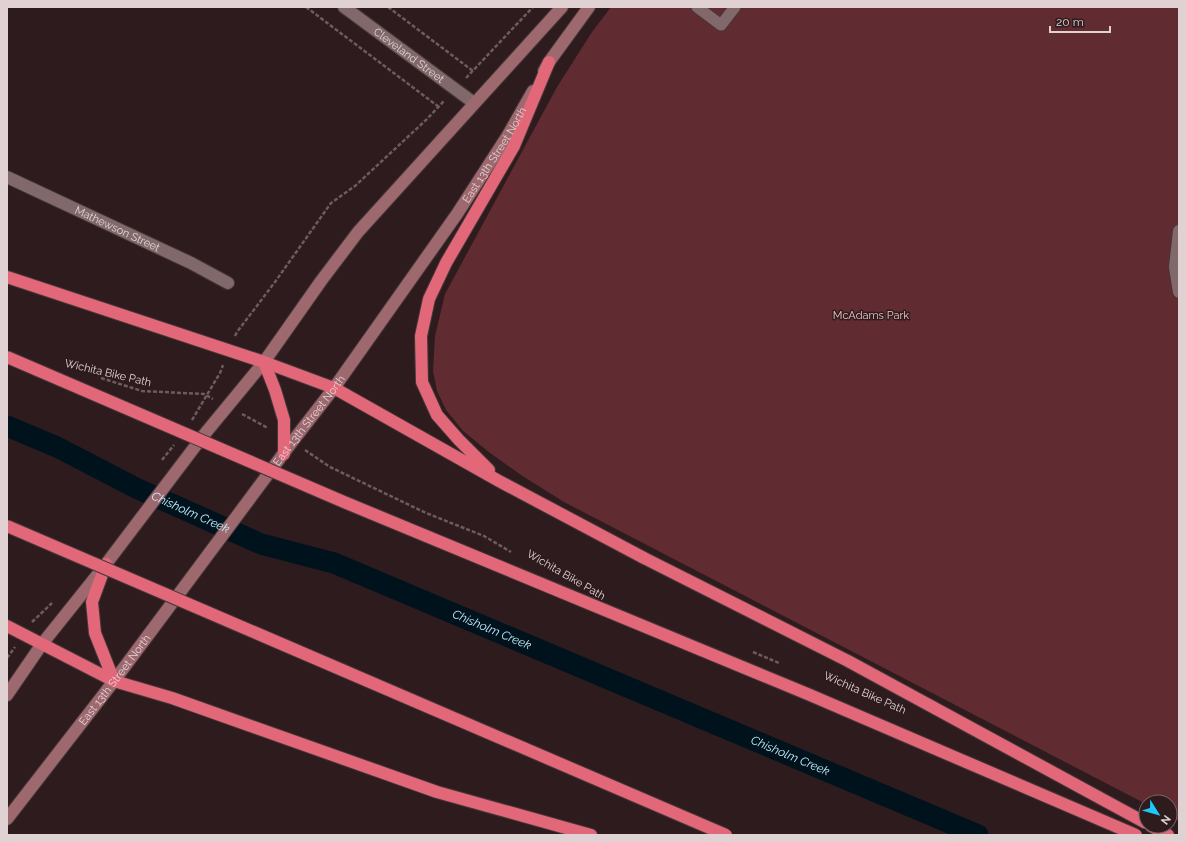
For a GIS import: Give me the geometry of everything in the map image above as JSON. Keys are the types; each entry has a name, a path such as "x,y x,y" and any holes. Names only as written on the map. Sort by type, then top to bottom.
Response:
{"highway":[{"path":"499,481 459,440 437,414 422,382 421,336 429,298 446,263 514,146 549,62"},
{"path":"7,277 264,362 334,388 499,481 644,558 848,661 1138,819"},
{"path":"7,357 344,502 810,695 1136,835"},
{"path":"264,362 275,390 284,420 288,440 284,454"},
{"path":"7,526 726,835"},
{"path":"106,564 92,602 95,633 114,681"},
{"path":"7,626 114,681 172,698 437,792 591,835"}],"main road":[{"path":"7,695 42,644 106,564 203,436 264,362 321,281 358,232 562,7"},
{"name":"East 13th Street North","path":"288,440 334,388 457,214 508,135 549,62 589,7"},
{"name":"East 13th Street North","path":"7,819 114,681 284,454"}],"street":[{"name":"Cleveland Street","path":"344,7 474,103"},
{"name":"Mathewson Street","path":"7,177 191,263 228,283"},
{"path":"1179,231 1175,267 1179,292"}],"lane":[{"path":"697,7 721,25 735,7"}],"path":[{"path":"306,7 439,107"},
{"path":"388,7 473,71"},
{"path":"275,282 332,204 355,186 426,120 533,7"},
{"name":"Wichita Bike Path","path":"99,378 142,391 204,394 288,440 320,459 330,467 426,513 484,536 518,556"},
{"path":"7,658 34,619 54,602"},
{"path":"746,650 761,654 782,664"}],"green space":[{"name":"McAdams Park","path":"611,7 1179,7 1179,821 1178,794 1138,794 1138,800 564,502 521,475 490,453 463,431 446,410 437,391 433,371 435,336 445,294 557,87 592,32"}],"waterway":[{"name":"Chisholm Creek","path":"7,426 57,447 136,488 261,544 334,563 978,835"}]}
